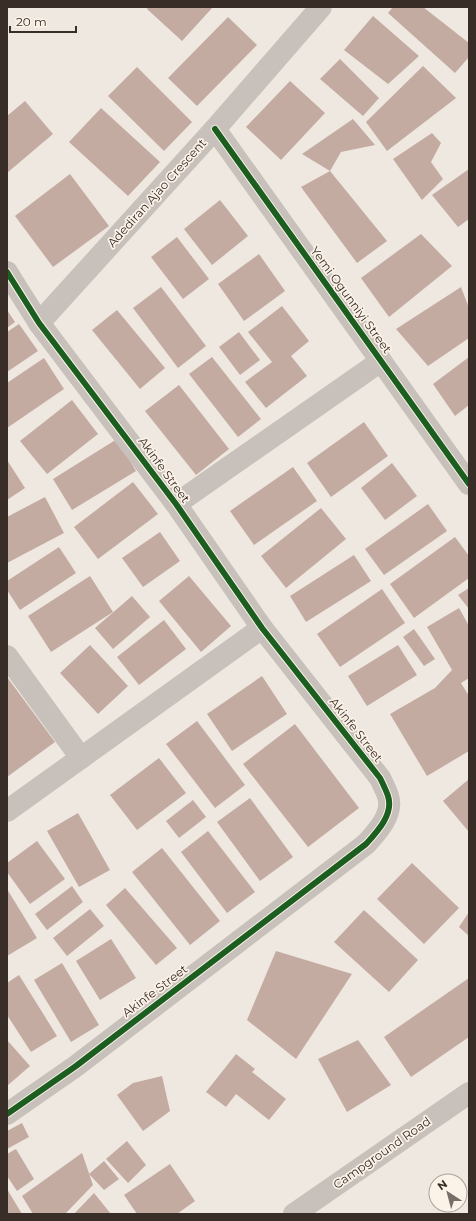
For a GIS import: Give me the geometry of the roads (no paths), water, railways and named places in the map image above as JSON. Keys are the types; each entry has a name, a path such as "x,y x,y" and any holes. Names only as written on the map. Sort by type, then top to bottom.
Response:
{"street":[{"name":"Adediran Ajao Crescent","path":"39,323 215,129 321,7"},
{"name":"Yemi Ogunniyi Street","path":"215,129 469,484"},
{"name":"Akinfe Street","path":"7,272 39,323 176,504 262,628 380,778 389,797 388,810 380,827 366,844 76,1066 7,1114"},
{"path":"176,504 381,361"},
{"path":"7,811 262,628"},
{"path":"7,656 81,758"},
{"name":"Campground Road","path":"294,1214 469,1093"}]}
